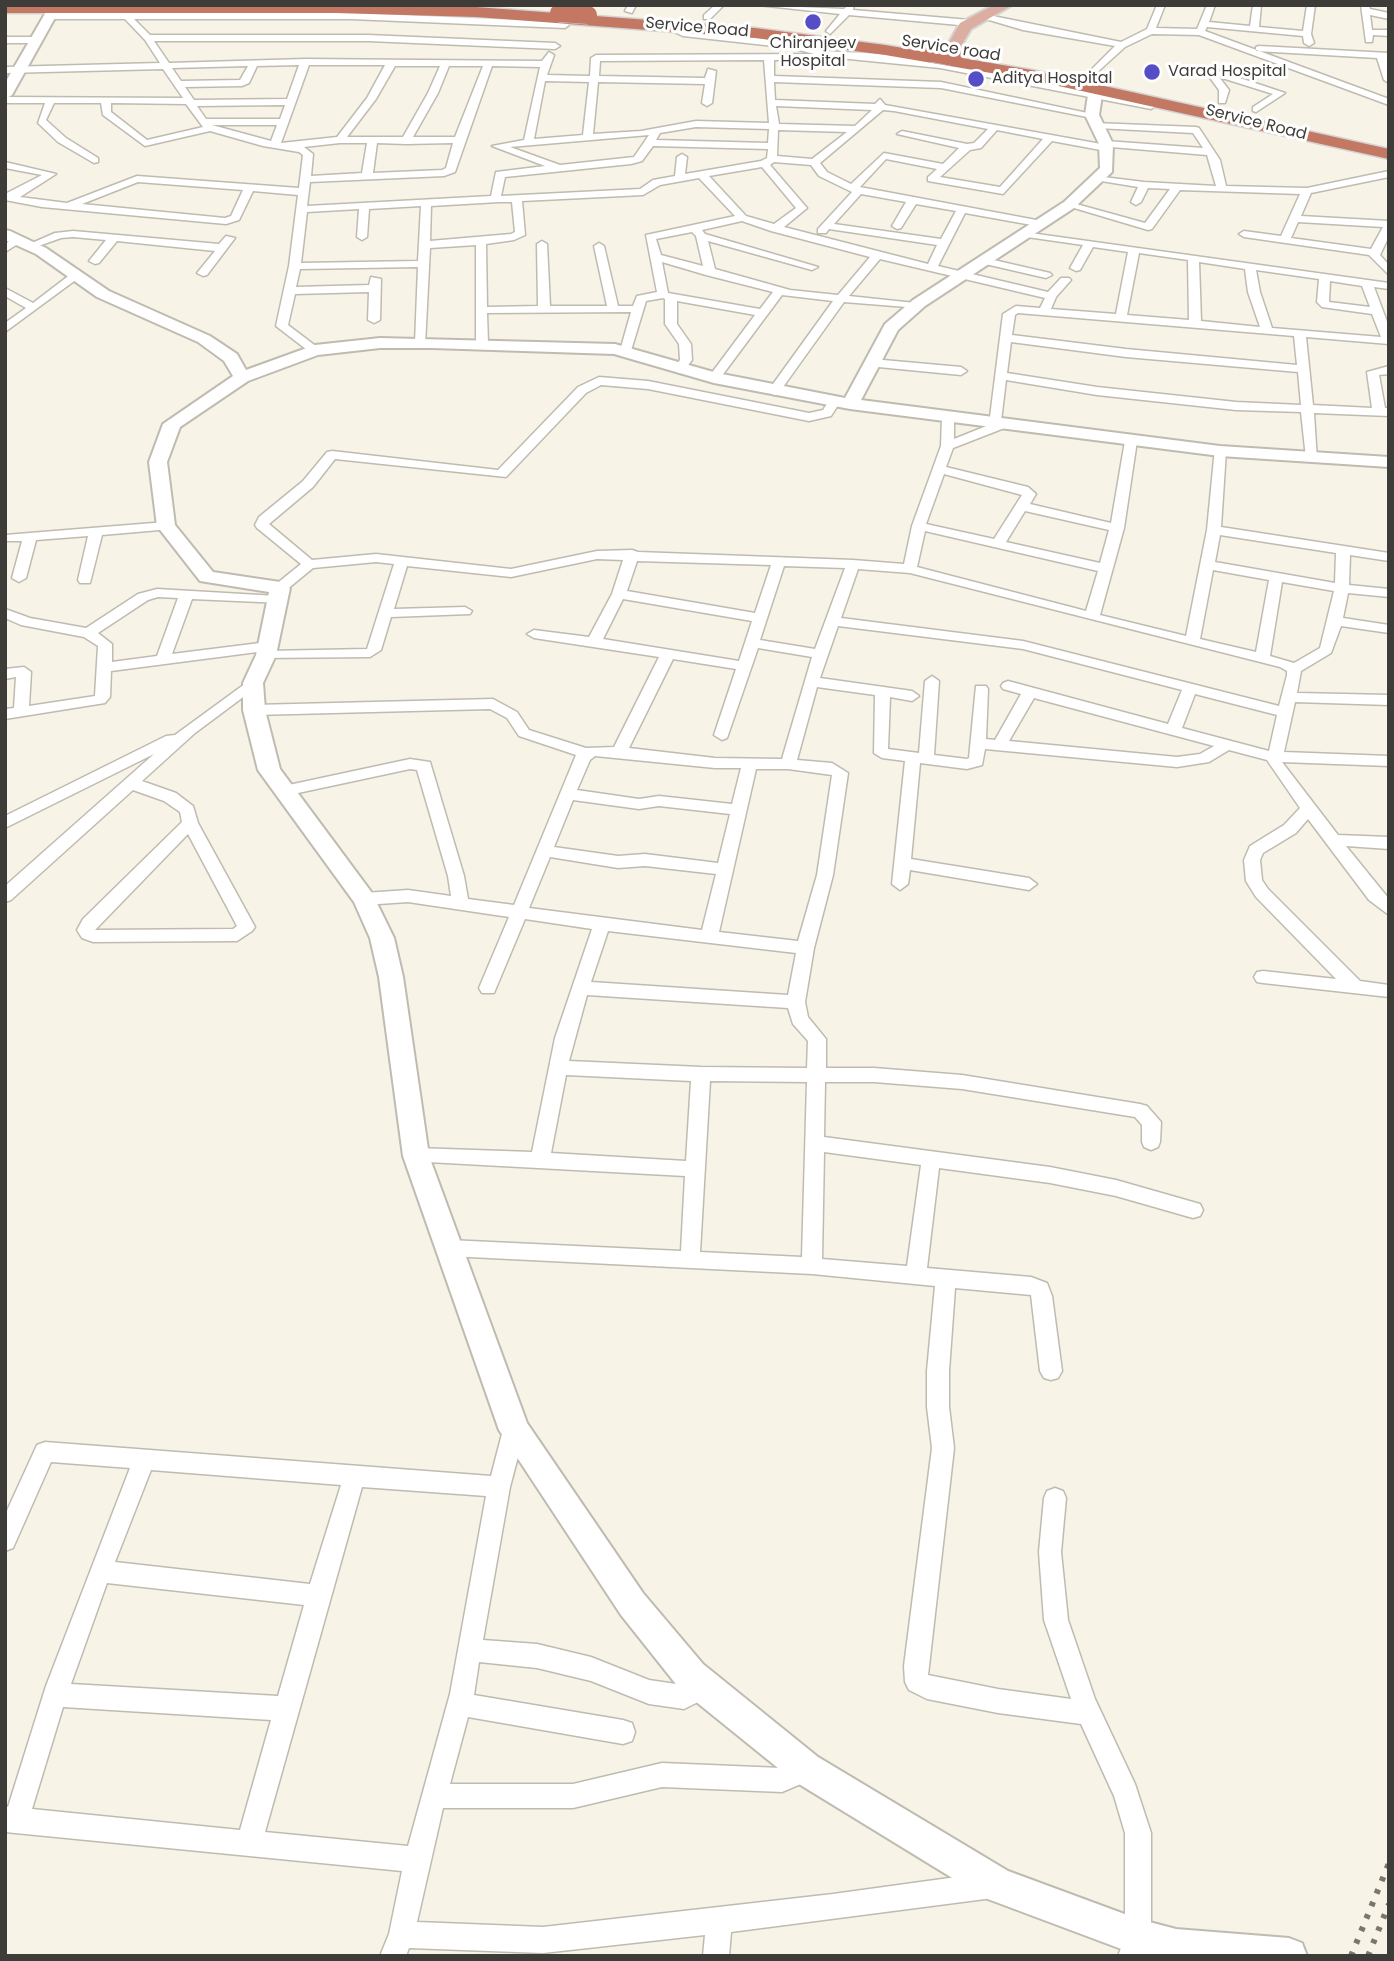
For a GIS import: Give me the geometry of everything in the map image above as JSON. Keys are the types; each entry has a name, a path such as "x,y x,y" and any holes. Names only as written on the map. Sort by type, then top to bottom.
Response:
{"highway":[{"path":"5,8 52,12 197,5"},
{"path":"386,5 570,12"},
{"path":"474,5 751,29 946,55 1212,107 1381,149"},
{"name":"Service Road","path":"118,8 379,8 570,12 946,55 1095,86 1346,146 1381,149"},
{"name":"Service road","path":"570,12 630,8 830,31 946,55"},
{"name":"Service road","path":"1095,86 1222,101 1312,123 1381,149"}],"main road":[{"path":"946,55 965,26 977,15 1003,7"}],"street":[{"path":"707,17 720,5"},
{"path":"762,5 850,9 893,16 977,15 1023,27 1122,45"},
{"path":"893,16 898,5"},
{"path":"1151,32 1161,5"},
{"path":"1202,28 1211,5"},
{"path":"1254,29 1257,5"},
{"path":"1311,5 1307,34 1332,81"},
{"path":"118,8 148,38 207,125 275,145 288,146 340,140 459,140"},
{"path":"1389,16 1365,8 1369,36 1389,33"},
{"path":"830,31 850,9"},
{"path":"52,12 13,73 5,97 106,101 290,102"},
{"path":"528,142 545,64 570,12"},
{"path":"678,26 676,31 683,33 793,45 823,54 888,58 946,55 941,85"},
{"path":"1202,28 1238,48 1389,102"},
{"path":"309,564 261,526 264,520 308,484 332,455 501,474 582,390 599,381 648,385 809,417 827,413 842,403 872,363 891,327 915,306 1043,224 1069,205 1107,169 1106,146 1094,120 1095,86 1122,45 1151,32 1202,28 1307,34"},
{"path":"148,38 400,38 555,46"},
{"path":"5,40 36,40"},
{"path":"1238,48 1385,55 1388,77"},
{"path":"589,138 594,60 601,57 860,56"},
{"path":"707,103 713,57"},
{"path":"768,162 774,146 775,126 769,57"},
{"path":"302,209 643,192 657,182 768,162 814,162 880,108 881,75 888,58"},
{"path":"13,73 305,62 545,64"},
{"path":"275,145 305,62"},
{"path":"340,140 371,99 392,62"},
{"path":"162,78 242,83 246,81 254,63"},
{"path":"406,141 433,93 445,64"},
{"path":"305,179 448,172 452,168 459,140 488,65"},
{"path":"1222,101 1224,90 1210,71 1280,93 1256,109"},
{"path":"13,73 149,78"},
{"path":"769,79 881,75 1045,106 1094,120 1196,130 1210,152 1222,189"},
{"path":"541,78 710,81"},
{"path":"962,99 971,91"},
{"path":"51,100 41,121 62,140 94,160"},
{"path":"106,101 106,113 145,143 207,125 283,122"},
{"path":"771,103 880,108 942,116 1106,146 1210,152"},
{"path":"1037,114 1045,106"},
{"path":"942,116 952,107"},
{"path":"1019,131 1028,122"},
{"path":"556,167 497,146 656,132 680,125 857,129"},
{"path":"902,134 967,147 977,146 996,126"},
{"path":"495,201 500,174 631,161 638,159 656,132"},
{"path":"967,147 932,179 1001,191 1050,137"},
{"path":"367,177 372,141"},
{"path":"650,143 774,146"},
{"path":"288,146 308,154 295,267 282,326 315,351"},
{"path":"715,378 763,313 808,271 811,239 829,226 884,156 943,167"},
{"path":"680,178 681,158"},
{"path":"768,162 802,208 775,229"},
{"path":"814,162 823,174 856,190 1043,224"},
{"path":"5,165 51,174 8,197"},
{"path":"701,174 742,218 811,239"},
{"path":"1099,178 1144,185 1307,191 1389,174"},
{"path":"68,206 137,179 305,192"},
{"path":"1136,202 1144,185"},
{"path":"1069,205 1148,227 1177,187"},
{"path":"8,197 68,206 226,220 235,218 249,188"},
{"path":"1285,240 1307,191"},
{"path":"425,245 514,237 521,233 517,200"},
{"path":"897,226 913,200"},
{"path":"421,343 426,204"},
{"path":"362,237 364,207"},
{"path":"931,268 962,209"},
{"path":"679,369 685,360 685,344 671,324 667,295 650,237 697,231 742,218"},
{"path":"1294,219 1389,225 1375,253 1389,272"},
{"path":"829,226 944,243"},
{"path":"697,231 808,271 840,299 915,306"},
{"path":"697,231 710,272"},
{"path":"15,242 65,234 222,248"},
{"path":"1027,234 1389,286"},
{"path":"1244,234 1375,253"},
{"path":"95,261 114,238"},
{"path":"203,273 230,238"},
{"path":"481,241 482,343"},
{"path":"15,242 152,318 204,339 231,358 242,377"},
{"path":"1076,268 1090,243"},
{"path":"542,244 544,310"},
{"path":"599,246 613,309"},
{"path":"1121,318 1134,250"},
{"path":"656,257 710,272 808,271 878,255 1050,296"},
{"path":"774,391 840,299 878,255"},
{"path":"1193,257 1195,325"},
{"path":"985,261 1046,275"},
{"path":"295,267 424,264"},
{"path":"374,320 375,265"},
{"path":"1250,267 1254,292 1268,332"},
{"path":"5,329 75,276"},
{"path":"1325,277 1323,302 1326,305 1378,311"},
{"path":"1045,310 1050,296 1065,281"},
{"path":"999,424 1001,376 1009,314 1013,310 1045,310 1388,341 1367,283"},
{"path":"290,290 374,288"},
{"path":"5,291 33,307"},
{"path":"626,351 643,297 667,295 763,313"},
{"path":"482,310 638,309"},
{"path":"1300,335 1312,458"},
{"path":"1006,338 1126,353 1303,369"},
{"path":"278,594 207,577 166,526 158,462 172,424 242,377 315,351 380,343 482,343 626,351 715,378 842,403 1220,452 1389,462"},
{"path":"872,363 961,371"},
{"path":"1001,376 1097,391 1307,410 1384,412 1373,372 1389,370"},
{"path":"910,569 919,526 947,446 948,417"},
{"path":"947,446 999,424"},
{"path":"1092,617 1116,528 1131,442"},
{"path":"1192,642 1214,530 1220,452"},
{"path":"939,468 1023,490 1029,494 998,544"},
{"path":"1022,506 1116,528"},
{"path":"8,538 166,526"},
{"path":"919,526 1106,569"},
{"path":"1214,530 1389,556"},
{"path":"85,580 96,531"},
{"path":"19,578 30,537"},
{"path":"1343,550 1342,587 1336,621 1325,650 1294,669 1288,704 1273,757 1277,770 1375,896 1389,909"},
{"path":"594,642 619,594 632,554"},
{"path":"1289,1956 1135,1946 998,1885 806,1769 691,1676 632,1604 514,1430 416,1156 391,977 382,938 364,899 268,771 253,697 267,650 278,594 309,564 376,558 511,573 597,555 632,554 910,569 1262,658 1294,669"},
{"path":"105,667 267,650 370,653 374,650 402,560"},
{"path":"722,735 779,561"},
{"path":"788,764 811,681 853,564"},
{"path":"1206,565 1389,593"},
{"path":"1262,658 1276,577"},
{"path":"88,633 143,597 157,593 278,594"},
{"path":"163,660 187,593"},
{"path":"619,594 760,618"},
{"path":"386,612 465,611"},
{"path":"5,613 26,622 88,633 105,644 103,697 96,702 5,714"},
{"path":"833,621 1023,645 1191,688 1288,704 1389,701"},
{"path":"1336,621 1389,629"},
{"path":"534,634 744,666"},
{"path":"752,643 821,654"},
{"path":"619,752 668,654"},
{"path":"5,674 24,672 21,712"},
{"path":"811,681 912,696"},
{"path":"900,884 932,681"},
{"path":"1009,686 1273,757 1389,761"},
{"path":"1173,730 1191,688"},
{"path":"883,691 882,753 973,763 977,761 979,743 981,689"},
{"path":"999,745 1030,692"},
{"path":"5,823 253,697 493,704 512,715 524,733 586,753 619,752 715,763 788,764 832,768 840,773 825,874 805,948 796,1002 799,1019 817,1039 812,1266"},
{"path":"5,896 190,730"},
{"path":"979,743 1177,762 1204,758 1227,745"},
{"path":"488,988 586,753"},
{"path":"709,937 750,763"},
{"path":"284,791 410,764 424,766 456,876 460,904"},
{"path":"131,783 180,802 187,810 190,823 245,922 243,931 237,934 88,934 86,930 89,923 190,823"},
{"path":"569,794 639,804 660,801 739,810"},
{"path":"1308,809 1290,829 1256,850 1252,860 1254,881 1262,893 1354,987"},
{"path":"1332,840 1389,843"},
{"path":"546,851 618,863 645,860 725,869"},
{"path":"902,863 1029,884"},
{"path":"364,899 408,897 601,924 805,948"},
{"path":"540,1160 564,1038 601,924"},
{"path":"1263,977 1389,991"},
{"path":"580,988 796,1002"},
{"path":"558,1068 701,1074 874,1075 935,1079 1140,1111 1153,1122 1151,1142"},
{"path":"690,1260 701,1074"},
{"path":"814,1143 1102,1185 1193,1210"},
{"path":"416,1156 695,1168"},
{"path":"916,1276 931,1158"},
{"path":"449,1248 812,1266 1031,1286 1040,1289 1051,1371"},
{"path":"946,1279 938,1370 938,1407 943,1448 916,1666 917,1682 926,1687 998,1701 1089,1713"},
{"path":"514,1430 499,1487 459,1703 397,1945 543,1940 998,1885"},
{"path":"5,1540 45,1451 144,1461 499,1487"},
{"path":"144,1461 100,1571 11,1820 417,1860"},
{"path":"249,1843 354,1477"},
{"path":"1055,1498 1050,1552 1056,1620 1089,1713 1126,1793 1138,1833 1135,1946"},
{"path":"100,1571 318,1596"},
{"path":"470,1650 537,1656 591,1669 658,1693 684,1697 704,1687"},
{"path":"56,1695 287,1709"},
{"path":"459,1703 623,1732"},
{"path":"434,1796 573,1796 662,1775 782,1780 806,1769"},
{"path":"716,1956 719,1919"}],"railway":[{"path":"1351,1956 1389,1863"},
{"path":"1368,1956 1389,1904"}],"place":[{"name":"Chiranjeev Hospital","path":"813,22"},
{"name":"Varad Hospital","path":"1152,72"},
{"name":"Aditya Hospital","path":"976,79"}]}
